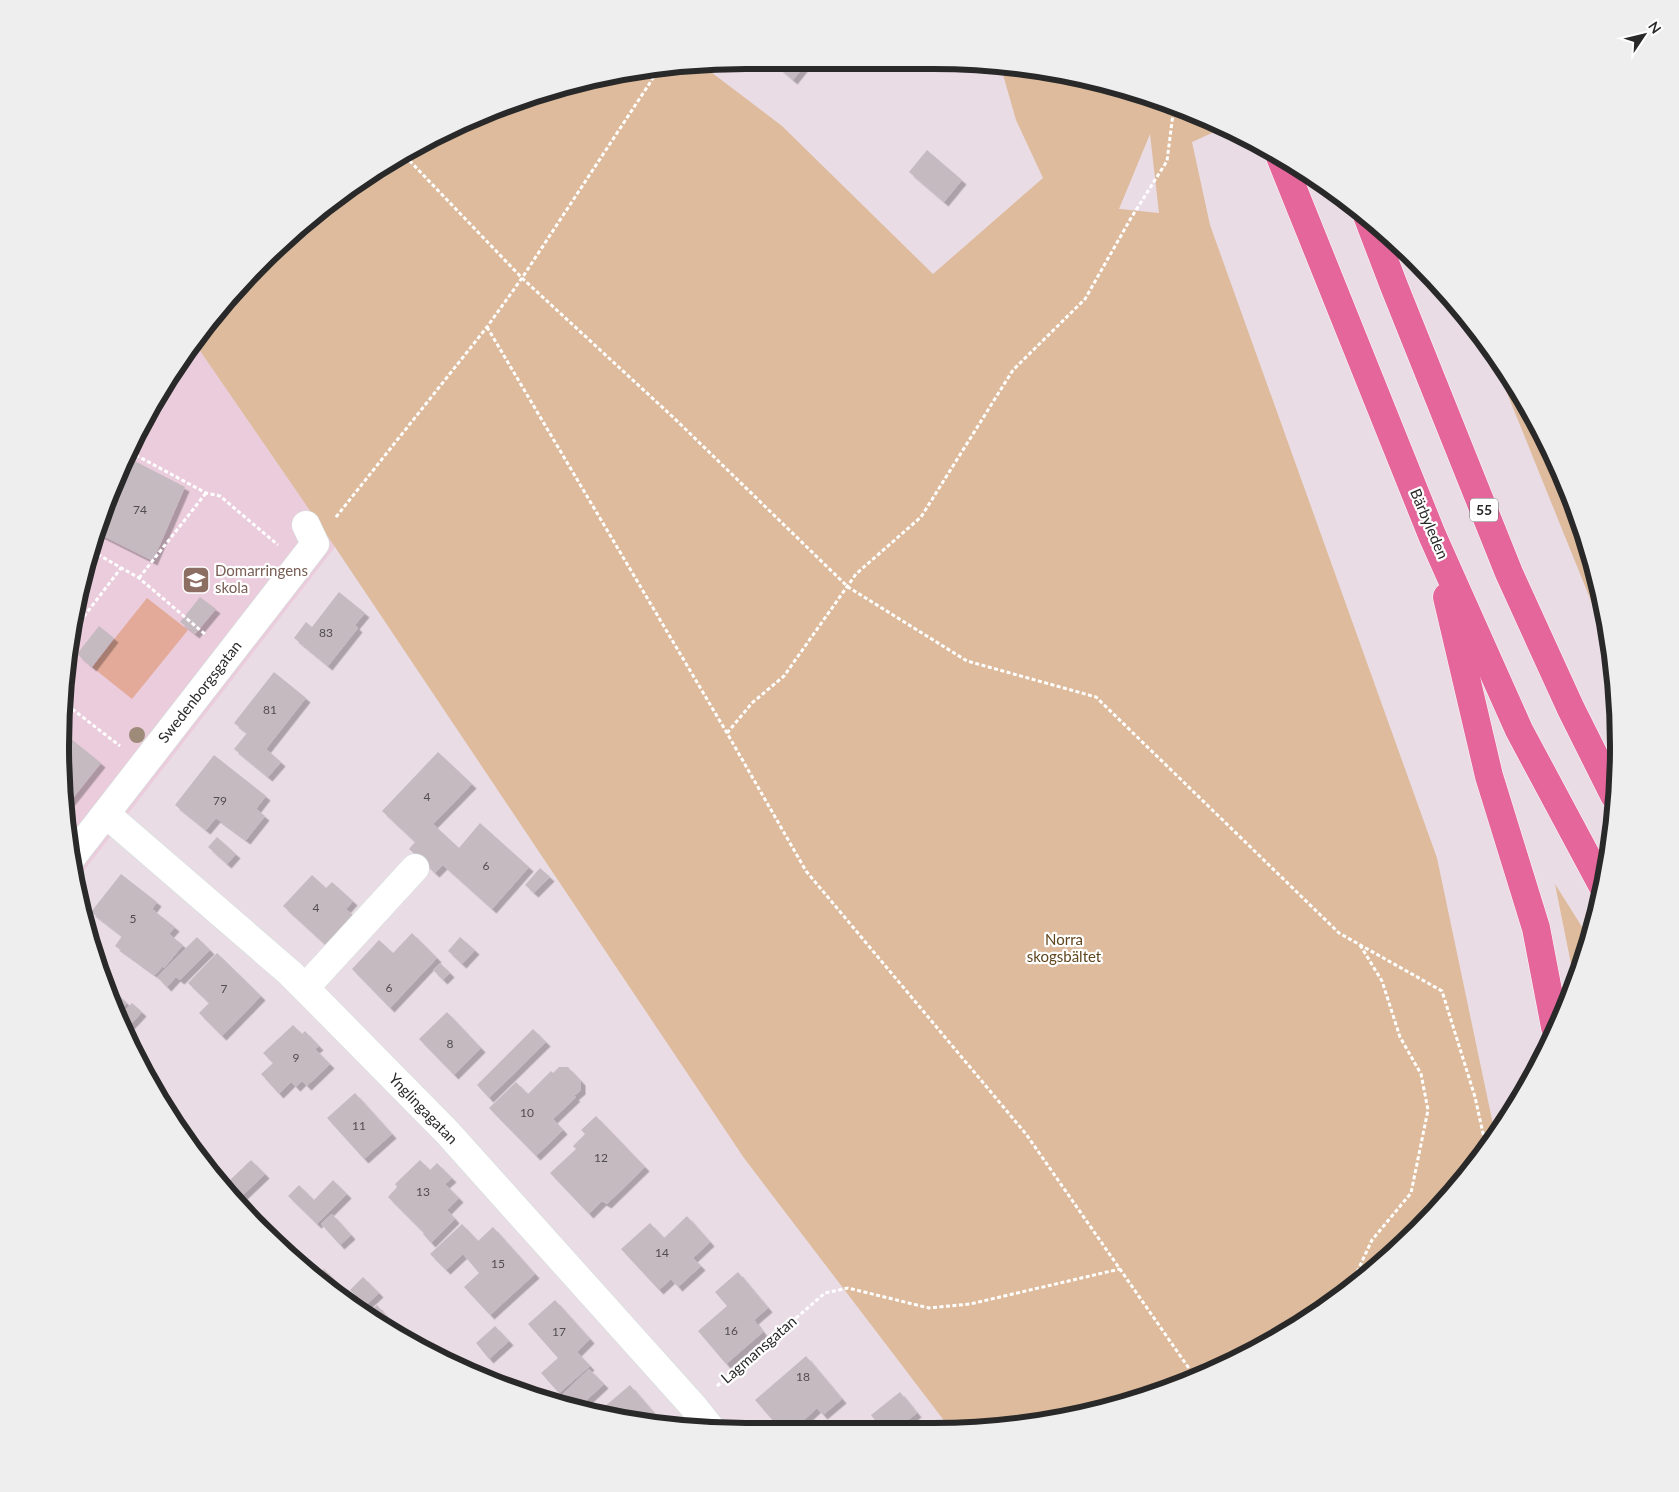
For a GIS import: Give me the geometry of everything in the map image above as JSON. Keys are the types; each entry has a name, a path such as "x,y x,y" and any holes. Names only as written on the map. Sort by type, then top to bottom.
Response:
{"main road":[{"name":"Bärbyleden","path":"1284,167 1432,535 1519,730 1597,876"},
{"name":"55","path":"1373,232 1509,573 1571,709 1609,785"},
{"path":"1432,535 1489,776 1536,928 1553,1018"}],"street":[{"name":"Swedenborgsgatan","path":"78,850 144,764 307,544"},
{"name":"Ynglingagatan","path":"106,814 305,988 446,1132 706,1422"},
{"path":"305,988 415,868"}],"path":[{"path":"135,455 206,493 220,496 307,544 487,327 522,278 655,76"},
{"path":"727,733 752,703 784,676 856,574 921,517 1013,370 1085,299 1131,218 1167,161 1173,113"},
{"path":"408,159 522,278 674,418 848,587 966,661 1096,697 1339,933 1442,990 1475,1097 1484,1138"},
{"path":"487,327 727,733 806,871 1026,1134 1192,1372"},
{"path":"139,578 206,493"},
{"path":"97,554 139,578 207,635"},
{"path":"81,620 121,568"},
{"path":"70,707 144,764"},
{"path":"1357,1273 1372,1240 1411,1194 1428,1110 1420,1074 1400,1037 1382,982 1359,945"},
{"name":"Lagmansgatan","path":"693,1406 826,1293 848,1288 929,1308 970,1304 1120,1269"}],"shaded area":[{"name":"Domarringens skola","path":"198,349 335,547 81,874 70,790 69,746 70,702 82,614 92,571 120,487 159,407"},
{"path":"147,598 188,630 132,699 92,667"}],"green space":[{"name":"Norra skogsbältet","path":"708,70 782,126 933,274 1043,178 1016,120 1003,73 1065,82 1108,92 1151,105 1216,131 1192,142 1210,225 1437,858 1493,1126 1442,1193 1380,1255 1309,1309 1272,1333 1192,1372 1108,1400 1065,1410 1021,1417 977,1422 946,1423 744,1158 335,547 198,349 237,299 299,237 370,183 407,159 487,120 571,92 614,82","holes":["1150,134 1159,213 1119,209"]},
{"path":"1500,377 1520,407 1559,487 1587,571 1597,617"},
{"path":"1555,884 1584,930 1572,969"}],"building":[{"path":"780,69 802,69 793,80"},
{"path":"927,150 962,180 944,202 909,172"},
{"path":"133,460 185,487 153,561 103,536 120,487"},
{"path":"339,592 365,613 355,625 358,628 328,666 294,638 306,622 312,627"},
{"path":"200,597 216,609 195,634 180,622"},
{"path":"99,626 114,638 92,667 77,654"},
{"path":"274,672 306,698 266,749 281,762 268,777 234,749 247,733 234,723"},
{"path":"69,737 101,763 71,800"},
{"path":"438,752 472,784 433,824 459,848 480,823 529,867 492,909 443,865 435,873 409,849 415,842 382,811"},
{"path":"214,755 266,796 256,809 265,816 246,840 216,818 206,830 175,805"},
{"path":"217,837 236,854 227,864 208,847"},
{"path":"540,868 550,877 534,893 525,885"},
{"path":"121,874 157,902 152,909 175,927 169,934 183,945 164,968 163,966 155,975 115,946 122,936 91,912"},
{"path":"312,875 326,888 332,882 353,901 346,909 356,918 329,948 283,906"},
{"path":"412,933 437,958 390,1008 352,969 379,940 393,953"},
{"path":"197,937 210,950 180,980 176,977 167,987 157,977"},
{"path":"460,937 475,950 462,964 448,951"},
{"path":"217,953 261,996 222,1036 199,1013 209,1003 188,983"},
{"path":"440,963 450,973 443,980 433,970"},
{"path":"115,992 127,1003 122,1009"},
{"path":"132,1003 142,1012 130,1025 123,1012"},
{"path":"447,1012 481,1048 454,1075 419,1039"},
{"path":"293,1025 302,1034 305,1031 319,1046 315,1049 330,1064 307,1086 302,1081 296,1087 291,1082 279,1094 261,1074 273,1063 263,1053"},
{"path":"533,1029 546,1042 489,1098 477,1085"},
{"path":"559,1067 568,1067 581,1081 581,1090 553,1119 563,1130 536,1156 489,1108 516,1082 528,1094 551,1071 553,1073"},
{"path":"355,1093 392,1134 364,1159 327,1118"},
{"path":"596,1116 645,1167 607,1204 602,1201 589,1214 550,1173 576,1149 573,1146 585,1134 581,1130"},
{"path":"251,1160 265,1174 243,1195 229,1181"},
{"path":"420,1160 430,1170 437,1163 452,1178 445,1184 459,1198 447,1210 455,1219 431,1243 424,1233 388,1197 397,1187 395,1184"},
{"path":"333,1180 347,1194 317,1224 288,1196 299,1185 314,1200"},
{"path":"332,1214 351,1235 340,1245 321,1224"},
{"path":"687,1216 710,1242 693,1258 701,1266 678,1287 671,1279 659,1290 621,1249 650,1223 664,1238"},
{"path":"462,1224 478,1241 493,1227 535,1274 490,1315 464,1287 479,1273 463,1254 446,1270 430,1254"},
{"path":"324,1269 346,1292 334,1283 321,1272"},
{"path":"738,1272 768,1308 754,1320 763,1332 726,1364 698,1331 727,1306 715,1292"},
{"path":"363,1277 379,1293 366,1305 350,1290"},
{"path":"555,1300 590,1339 577,1352 590,1366 559,1393 541,1373 558,1358 528,1324"},
{"path":"377,1305 386,1316 384,1318 371,1310"},
{"path":"495,1326 509,1341 489,1359 476,1343"},
{"path":"806,1356 842,1399 823,1415 817,1408 801,1423 775,1423 755,1400"},
{"path":"589,1369 604,1384 584,1403 561,1396"},
{"path":"630,1385 657,1417 614,1410 603,1408"},
{"path":"900,1392 917,1413 904,1423 877,1423 871,1415"}],"place":[{"name":"Domarringens skola","path":"196,580"}]}
